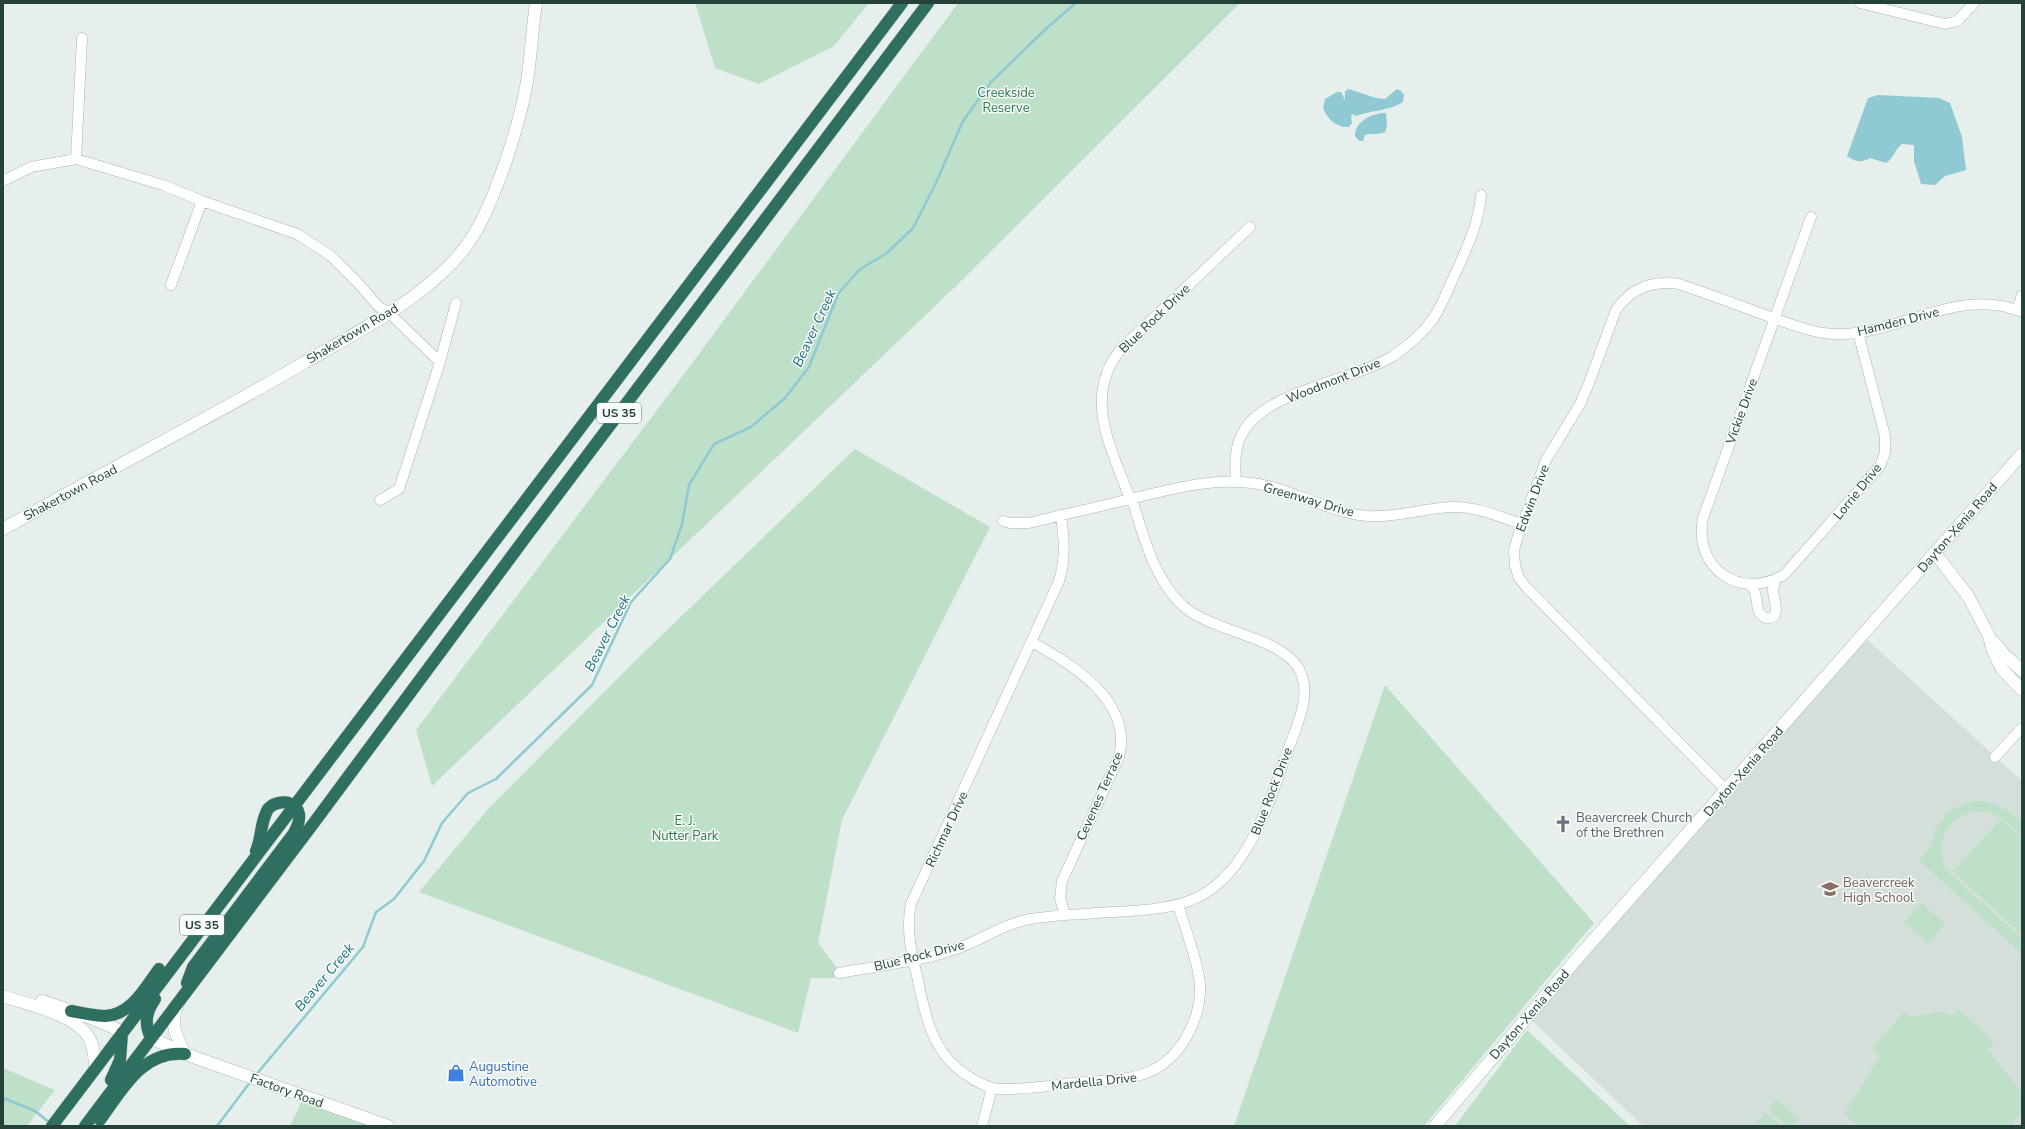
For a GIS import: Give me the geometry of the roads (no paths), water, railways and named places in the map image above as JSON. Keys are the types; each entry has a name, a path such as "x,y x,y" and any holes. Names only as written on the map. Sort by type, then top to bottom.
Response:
{"highway":[{"name":"US 35","path":"52,1126 73,1104 95,1069 214,910 902,3"},
{"name":"US 35","path":"91,1121 179,1000 313,824 538,521 928,3"},
{"path":"179,1000 193,967 299,824 300,816 295,805 285,803 277,804 269,808 264,818 258,846 249,864"},
{"path":"151,1038 147,1029 146,1021 152,1004 272,845 283,820"},
{"path":"71,1011 105,1016 127,1009 199,917 214,910"},
{"path":"91,1121 118,1068 123,1032"},
{"path":"76,1126 91,1121 147,1062 167,1054 185,1054"},
{"path":"60,1126 73,1104"}],"street":[{"name":"Shakertown Road","path":"3,529 213,415 368,326 446,270 476,231 502,169 520,110 528,74 536,3"},
{"path":"1860,3 1945,24 1957,21 1974,3"},
{"path":"76,159 82,38"},
{"path":"3,181 31,166 76,159 163,185 202,202 297,234 331,256 358,282 379,307 388,312 440,362"},
{"name":"Woodmont Drive","path":"1236,482 1235,459 1238,443 1245,428 1257,415 1287,398 1381,362 1405,347 1426,328 1439,310 1460,263 1480,208 1481,195"},
{"path":"171,285 202,202"},
{"name":"Vickie Drive","path":"1748,584 1729,578 1713,565 1703,548 1701,526 1811,217"},
{"name":"Blue Rock Drive","path":"838,974 913,960 955,949 1018,922 1065,915 1178,905 1197,898 1221,881 1251,841 1267,809 1302,711 1304,688 1298,668 1289,656 1272,646 1202,619 1175,598 1162,578 1150,553 1103,419 1102,389 1107,370 1122,348 1250,227"},
{"name":"Edwin Drive","path":"1726,790 1523,584 1516,571 1514,557 1516,542 1546,460 1582,401 1613,316 1620,304 1629,295 1645,286 1656,283 1679,284 1774,318"},
{"path":"2019,311 2022,295"},
{"path":"380,500 399,488 440,362 456,303"},
{"name":"Hamden Drive","path":"1774,318 1820,332 1842,334 1858,332 1962,305 1991,304 2019,311"},
{"name":"Lorrie Drive","path":"1748,584 1764,584 1778,578 1792,567 1875,474 1883,458 1885,436 1858,332"},
{"name":"Dayton-Xenia Road","path":"1435,1126 1527,1016 2022,454"},
{"name":"Greenway Drive","path":"1002,521 1010,523 1025,523 1192,485 1216,482 1236,482 1276,488 1342,510 1367,516 1385,516 1452,507 1468,508 1522,524"},
{"name":"Richmar Drive","path":"992,1088 984,1086 960,1071 938,1046 926,1019 913,960 908,923 913,898 1032,642 1062,570 1065,548 1061,515"},
{"path":"1935,553 1968,596 1989,636 2003,653 2022,671"},
{"path":"1748,584 1755,591 1760,614 1769,618 1774,616 1777,609 1773,590 1778,578"},
{"path":"1989,636 1993,651 2002,669 2022,690"},
{"name":"Cevenes Terrace","path":"1032,642 1057,656 1089,681 1110,704 1120,726 1122,740 1119,757 1062,881 1060,898 1065,915"},
{"path":"1995,757 2022,728"},
{"name":"Mardella Drive","path":"992,1088 1014,1088 1134,1078 1158,1069 1171,1059 1184,1043 1192,1027 1197,1012 1200,994 1199,977 1178,905"},
{"path":"3,989 71,1011 123,1032"},
{"path":"3,996 77,1024 91,1041 95,1054 95,1069"},
{"path":"179,1000 172,1017 173,1026 185,1054"},
{"name":"Factory Road","path":"151,1038 185,1054 388,1126"},
{"path":"982,1126 992,1088"}],"water":[{"path":"1349,89 1376,98 1385,99 1397,89 1404,95 1403,102 1386,109 1356,116 1353,114 1351,116 1352,123 1349,127 1340,126 1333,122 1325,112 1323,108 1325,99 1337,92 1341,92 1345,100 1345,91"},
{"path":"1878,95 1939,98 1950,103 1962,137 1966,170 1945,176 1935,185 1921,184 1914,161 1914,145 1902,144 1891,159 1886,163 1870,158 1864,161 1858,161 1847,156 1868,98"},
{"path":"1386,113 1387,126 1385,132 1365,135 1363,141 1359,141 1355,136 1361,122 1375,114"}],"waterway":[{"name":"Beaver Creek","path":"255,1076 363,947 376,912 394,899 424,861 442,823 468,793 496,779 592,685 631,602 670,559 682,524 689,485 714,444 751,427 785,398 809,367 838,294 859,270 887,253 913,228 935,185 963,121 991,82 1049,26 1076,3"},
{"name":"Beaver Creek","path":"217,1126 251,1081"},
{"name":"Beaver Creek","path":"3,1098 35,1111 50,1123"}],"place":[{"name":"Beavercreek Church of the Brethren","path":"1563,824"},
{"name":"Beavercreek High School","path":"1830,889"},
{"name":"Augustine Automotive","path":"456,1073"}],"park label":[{"name":"Creekside Reserve","path":"1006,100"},
{"name":"E. J. Nutter Park","path":"685,828"}]}
